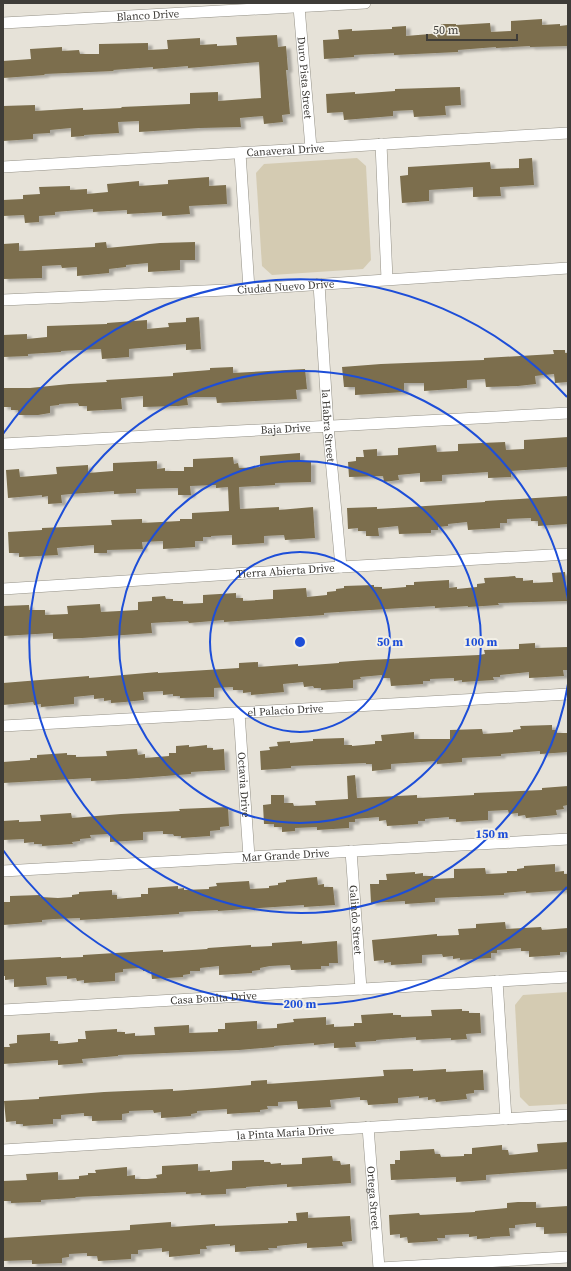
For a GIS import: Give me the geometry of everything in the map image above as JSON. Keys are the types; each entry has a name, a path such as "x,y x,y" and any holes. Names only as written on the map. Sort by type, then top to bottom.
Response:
{"street":[{"name":"Blanco Drive","path":"3,23 365,3"},
{"name":"Duro Pista Street","path":"299,7 311,148"},
{"name":"Canaveral Drive","path":"3,167 568,133"},
{"path":"380,144 387,280"},
{"path":"240,153 249,289"},
{"name":"Ciudad Nuevo Drive","path":"3,300 249,289 568,268"},
{"name":"la Habra Street","path":"319,284 328,426 341,567"},
{"name":"Baja Drive","path":"3,444 568,413"},
{"name":"Tierra Abierta Drive","path":"3,589 568,554"},
{"name":"el Palacio Drive","path":"3,726 568,694"},
{"name":"Octavia Drive","path":"239,713 249,857"},
{"name":"Mar Grande Drive","path":"3,871 568,839"},
{"name":"Galindo Street","path":"351,851 361,989"},
{"name":"Casa Bonita Drive","path":"3,1010 568,977"},
{"path":"497,981 506,1119"},
{"name":"la Pinta Maria Drive","path":"3,1150 568,1115"},
{"name":"Ortega Street","path":"368,1127 379,1268"},
{"path":"379,1268 568,1257"}],"shaded area":[{"path":"357,158 366,166 371,260 363,269 272,275 262,266 256,173 264,164"},
{"path":"568,992 568,1104 529,1106 520,1097 515,1005 523,995"}],"building":[{"path":"542,19 542,25 568,25 568,46 496,47 458,50 458,52 354,55 354,57 324,59 323,40 339,39 338,30 352,29 352,31 392,29 392,27 406,26 406,36 442,33 441,24 456,25 490,23 491,32 511,31 511,21"},
{"path":"277,35 278,47 286,46 288,70 286,70 290,114 282,115 283,122 264,124 263,116 240,118 241,127 139,132 139,121 118,122 119,133 71,137 71,128 50,130 50,133 33,134 33,139 3,141 3,106 35,105 35,111 190,104 190,93 218,92 218,101 261,98 259,62 188,68 188,66 153,69 153,67 3,78 3,61 31,59 30,49 62,47 62,51 79,50 80,54 99,54 99,44 148,43 148,50 168,49 167,40 200,38 200,45 217,44 217,46 237,45 236,37"},
{"path":"460,87 461,105 445,106 446,115 414,117 413,110 393,111 393,116 344,120 343,112 327,113 326,94 355,92 355,94 395,91 395,89"},
{"path":"532,158 534,185 500,187 501,196 473,197 473,187 429,190 429,201 402,203 400,176 408,175 408,167 490,162 491,169 519,168 519,159"},
{"path":"209,177 209,186 226,185 227,204 189,206 190,214 162,216 162,212 127,214 127,210 93,212 93,209 55,212 55,215 39,216 39,222 25,223 24,215 3,216 3,200 23,199 23,195 40,194 39,187 70,186 70,190 87,189 87,194 108,192 107,184 139,181 139,186 168,184 168,180"},
{"path":"106,242 107,248 160,243 195,242 195,260 180,260 180,270 148,272 148,263 126,265 126,267 109,269 109,273 77,276 77,267 62,268 61,265 42,266 42,278 3,279 3,244 19,243 19,251 95,247 95,243"},
{"path":"199,317 201,349 186,350 186,344 129,349 129,357 102,359 101,349 61,351 28,354 28,356 3,357 3,335 27,334 27,339 47,337 47,326 107,324 147,320 147,329 169,327 168,323 186,322 186,318"},
{"path":"553,350 565,350 565,353 568,353 568,382 555,383 554,374 535,376 536,384 518,386 486,387 485,379 467,380 467,388 424,391 424,383 404,383 404,392 355,395 355,387 344,387 342,367 484,360 484,358 554,354"},
{"path":"233,367 233,373 305,369 307,389 296,390 297,399 217,403 216,397 195,397 187,398 188,405 143,407 143,396 121,398 122,409 87,411 87,406 79,406 78,403 59,404 50,406 50,413 38,415 19,415 18,410 11,410 11,407 3,407 3,388 30,388 107,382 106,380 173,376 173,373 210,370 210,368"},
{"path":"568,437 568,467 511,471 511,477 488,478 488,472 442,475 442,481 420,482 420,473 398,475 399,480 384,482 383,476 349,477 348,462 356,461 356,457 364,457 363,450 377,449 377,456 398,455 398,448 436,445 437,452 458,451 458,444 505,442 506,450 524,449 524,440"},
{"path":"300,453 300,462 311,462 311,482 275,483 275,485 239,487 240,509 279,507 279,510 313,507 315,538 285,540 284,535 264,536 264,543 232,545 232,535 211,536 203,537 203,541 195,541 195,547 163,549 163,541 142,542 143,549 107,550 107,553 94,553 94,545 57,548 58,555 19,557 19,553 9,553 8,532 42,530 42,528 112,525 111,520 142,519 142,523 180,521 180,519 192,519 192,513 229,511 228,487 216,488 216,485 190,486 191,495 178,495 178,488 136,489 136,493 114,494 114,491 61,495 62,503 48,504 48,496 42,497 42,495 8,498 6,470 19,469 20,477 57,474 56,467 88,465 88,473 113,471 113,463 157,461 157,469 165,468 165,471 184,471 184,467 193,467 193,459 233,457 234,464 238,463 239,468 260,467 260,456"},
{"path":"568,496 568,524 538,526 538,521 531,521 531,518 507,519 507,523 500,523 500,528 468,530 467,522 448,524 448,526 438,527 438,530 431,530 431,533 399,534 398,526 378,528 379,536 366,536 366,531 358,531 358,528 348,529 347,508 377,507 377,509"},
{"path":"565,572 567,601 498,603 499,605 468,607 435,608 435,606 324,613 324,615 224,622 224,620 189,623 188,621 151,623 152,633 82,638 53,639 53,633 3,636 3,606 29,605 29,610 45,610 45,615 68,614 67,606 100,604 101,612 138,610 138,602 152,601 152,597 165,596 166,599 173,599 173,601 183,601 183,604 203,603 203,595 236,593 236,598 243,598 243,601 273,599 273,590 306,588 307,597 327,595 327,592 336,591 336,589 344,588 344,586 374,585 374,587 382,587 382,589 406,587 406,585 414,585 414,582 449,580 449,588 457,587 457,589 477,587 477,584 485,583 484,578 515,576 516,578 523,578 523,581 533,580 533,583 553,582 552,573"},
{"path":"535,643 535,648 568,647 568,670 563,670 564,676 529,678 529,672 500,675 500,677 493,677 494,680 462,682 462,680 454,681 454,678 430,679 430,681 423,681 423,684 391,686 390,678 382,678 382,675 360,677 361,679 353,680 353,688 321,690 321,688 314,688 313,686 304,687 303,682 283,684 284,692 251,695 251,692 243,693 243,690 233,690 233,687 214,688 214,697 180,698 180,696 173,696 173,694 163,695 163,691 143,692 144,700 125,702 111,703 111,700 104,701 104,698 94,699 94,695 74,697 74,704 41,707 41,704 34,705 33,702 3,705 3,683 89,676 89,678 158,672 239,668 239,663 258,662 258,667 298,664 298,666 367,660 479,655 485,654 484,650 519,649 519,644"},
{"path":"552,725 552,730 557,730 557,733 568,733 568,752 540,754 540,751 501,754 501,756 462,758 462,762 437,764 437,761 391,764 391,769 372,771 372,764 366,763 291,766 291,768 261,770 260,751 270,750 269,747 278,746 277,742 290,741 290,743 313,741 313,739 344,738 344,745 352,746 375,744 375,741 382,741 381,735 414,732 414,739 450,739 450,730 482,729 483,734 513,732 513,730 521,729 520,726"},
{"path":"189,745 189,747 207,745 207,748 213,748 213,750 224,749 225,770 126,779 91,781 91,778 3,783 3,762 30,760 30,758 37,758 37,755 67,753 67,755 76,755 76,757 107,756 106,751 137,749 138,755 145,754 145,758 169,756 169,753 176,753 176,746"},
{"path":"355,775 357,798 417,795 417,798 474,795 474,793 542,790 542,788 568,786 568,805 563,806 564,809 556,810 557,815 526,818 525,815 518,816 518,813 509,814 508,810 488,811 488,820 456,822 456,819 449,819 449,817 425,819 425,821 418,821 418,824 387,826 386,820 379,821 379,817 355,819 355,822 349,822 349,828 317,830 317,827 295,828 295,831 282,832 282,827 274,827 274,824 264,824 263,805 271,804 271,795 284,795 284,803 293,803 294,806 316,805 315,801 348,799 347,776"},
{"path":"228,807 229,826 220,827 220,830 210,831 210,836 181,838 181,836 174,836 173,834 163,834 163,831 143,832 143,840 110,842 110,834 90,835 91,838 80,839 80,841 72,842 73,844 42,846 42,844 34,844 34,842 24,843 24,839 3,840 3,821 41,821 40,815 71,813 72,818 180,811 179,809"},
{"path":"555,864 555,872 564,871 564,874 568,874 568,890 526,893 526,891 504,893 504,895 435,898 435,902 405,904 405,901 371,903 370,884 379,884 379,880 387,880 386,874 415,872 415,874 423,873 423,876 433,876 434,879 454,878 454,869 485,868 486,874 507,873 507,871 517,871 517,869 524,868 524,866"},
{"path":"317,877 318,885 324,884 324,887 333,887 335,905 304,907 304,905 179,912 179,914 80,920 80,918 55,919 42,920 42,922 3,925 3,902 10,902 10,896 40,895 40,897 58,898 72,897 72,895 79,894 79,892 112,890 112,895 117,895 117,899 141,897 141,894 148,894 148,888 178,886 178,889 184,888 184,890 209,889 209,887 217,886 216,883 249,881 250,889 269,888 269,886 286,882 286,880"},
{"path":"505,922 506,929 541,927 542,930 568,928 567,952 560,952 560,955 529,957 529,951 521,951 521,948 497,950 497,953 491,953 491,958 460,960 460,958 453,959 453,956 443,957 442,954 422,955 422,963 391,965 391,962 384,963 384,960 374,961 372,940 437,934 437,936 459,935 458,929 476,928 476,924"},
{"path":"302,941 302,944 337,941 338,963 329,963 329,966 321,966 321,969 291,970 290,965 270,966 252,971 252,973 219,975 219,966 200,968 200,971 190,971 190,974 183,975 183,977 152,979 151,971 143,971 143,968 123,969 123,972 115,973 115,981 84,983 84,980 77,981 76,978 67,979 67,976 46,977 47,985 14,987 14,979 5,980 5,976 3,976 3,960 83,957 83,955 163,950 163,952 251,945 251,947 272,946 272,943"},
{"path":"462,1009 462,1011 469,1011 469,1013 480,1013 481,1033 466,1034 467,1039 451,1040 451,1038 416,1040 416,1037 355,1042 356,1047 334,1048 334,1043 314,1045 314,1043 239,1050 118,1055 82,1059 83,1063 58,1065 58,1060 3,1064 3,1047 10,1047 9,1044 17,1043 17,1035 50,1033 50,1041 58,1041 58,1044 78,1042 78,1039 86,1039 85,1031 117,1029 117,1032 125,1032 125,1034 135,1033 135,1036 155,1035 154,1027 189,1025 189,1033 218,1032 218,1029 225,1029 225,1023 257,1021 257,1029 277,1028 277,1024 294,1022 293,1019 326,1017 326,1025 334,1024 334,1027 354,1026 354,1023 362,1023 361,1015 393,1013 393,1015 401,1015 401,1017 432,1016 431,1010"},
{"path":"413,1069 413,1071 446,1069 446,1072 483,1070 484,1090 474,1090 474,1093 466,1094 467,1099 436,1102 435,1099 428,1100 428,1097 419,1098 419,1096 398,1098 398,1103 368,1105 367,1100 360,1100 360,1097 330,1100 331,1107 298,1109 297,1101 278,1102 278,1106 267,1106 268,1109 260,1110 260,1112 227,1114 227,1109 197,1111 197,1113 191,1114 191,1116 161,1118 161,1112 154,1113 153,1110 129,1111 129,1113 122,1114 122,1120 92,1121 92,1116 84,1116 84,1113 61,1115 61,1119 53,1119 53,1124 23,1126 23,1124 16,1124 16,1121 6,1122 4,1101 104,1092 173,1089 173,1091 215,1088 251,1085 251,1081 267,1080 267,1084 384,1076 383,1070"},
{"path":"568,1142 568,1169 486,1175 486,1180 456,1182 456,1177 391,1180 390,1164 395,1164 395,1160 400,1160 400,1151 434,1149 435,1154 440,1154 441,1157 464,1156 464,1154 472,1154 472,1148 502,1145 502,1150 508,1150 509,1155 538,1152 537,1144"},
{"path":"332,1156 333,1161 340,1161 341,1165 350,1164 351,1183 287,1187 287,1184 246,1187 226,1189 226,1194 201,1195 201,1193 186,1194 186,1192 76,1197 41,1200 41,1202 11,1203 11,1201 3,1201 3,1181 27,1180 26,1174 58,1172 58,1180 79,1179 79,1176 88,1175 88,1173 96,1173 95,1170 127,1167 127,1176 135,1175 135,1179 147,1179 157,1178 156,1175 162,1174 162,1166 198,1164 198,1171 210,1170 210,1172 232,1170 232,1161 264,1160 264,1162 270,1162 271,1164 302,1164 302,1158"},
{"path":"536,1202 536,1208 568,1206 568,1233 544,1234 544,1227 536,1227 536,1223 515,1225 515,1228 509,1228 510,1236 490,1238 477,1239 477,1236 469,1237 469,1234 445,1235 445,1238 437,1238 438,1241 408,1243 407,1237 400,1238 400,1234 390,1235 389,1215 475,1212 507,1208 507,1203"},
{"path":"308,1212 308,1218 350,1216 352,1241 342,1242 343,1246 307,1248 307,1243 277,1246 277,1248 268,1248 269,1250 235,1252 235,1245 206,1246 207,1249 200,1249 200,1254 169,1257 169,1251 162,1252 162,1248 138,1250 138,1254 131,1254 131,1259 98,1261 97,1256 87,1256 87,1253 69,1254 69,1257 62,1258 62,1263 32,1264 32,1260 3,1261 3,1238 130,1230 130,1225 171,1222 171,1227 215,1224 215,1226 288,1223 288,1221 297,1221 296,1213"}]}
